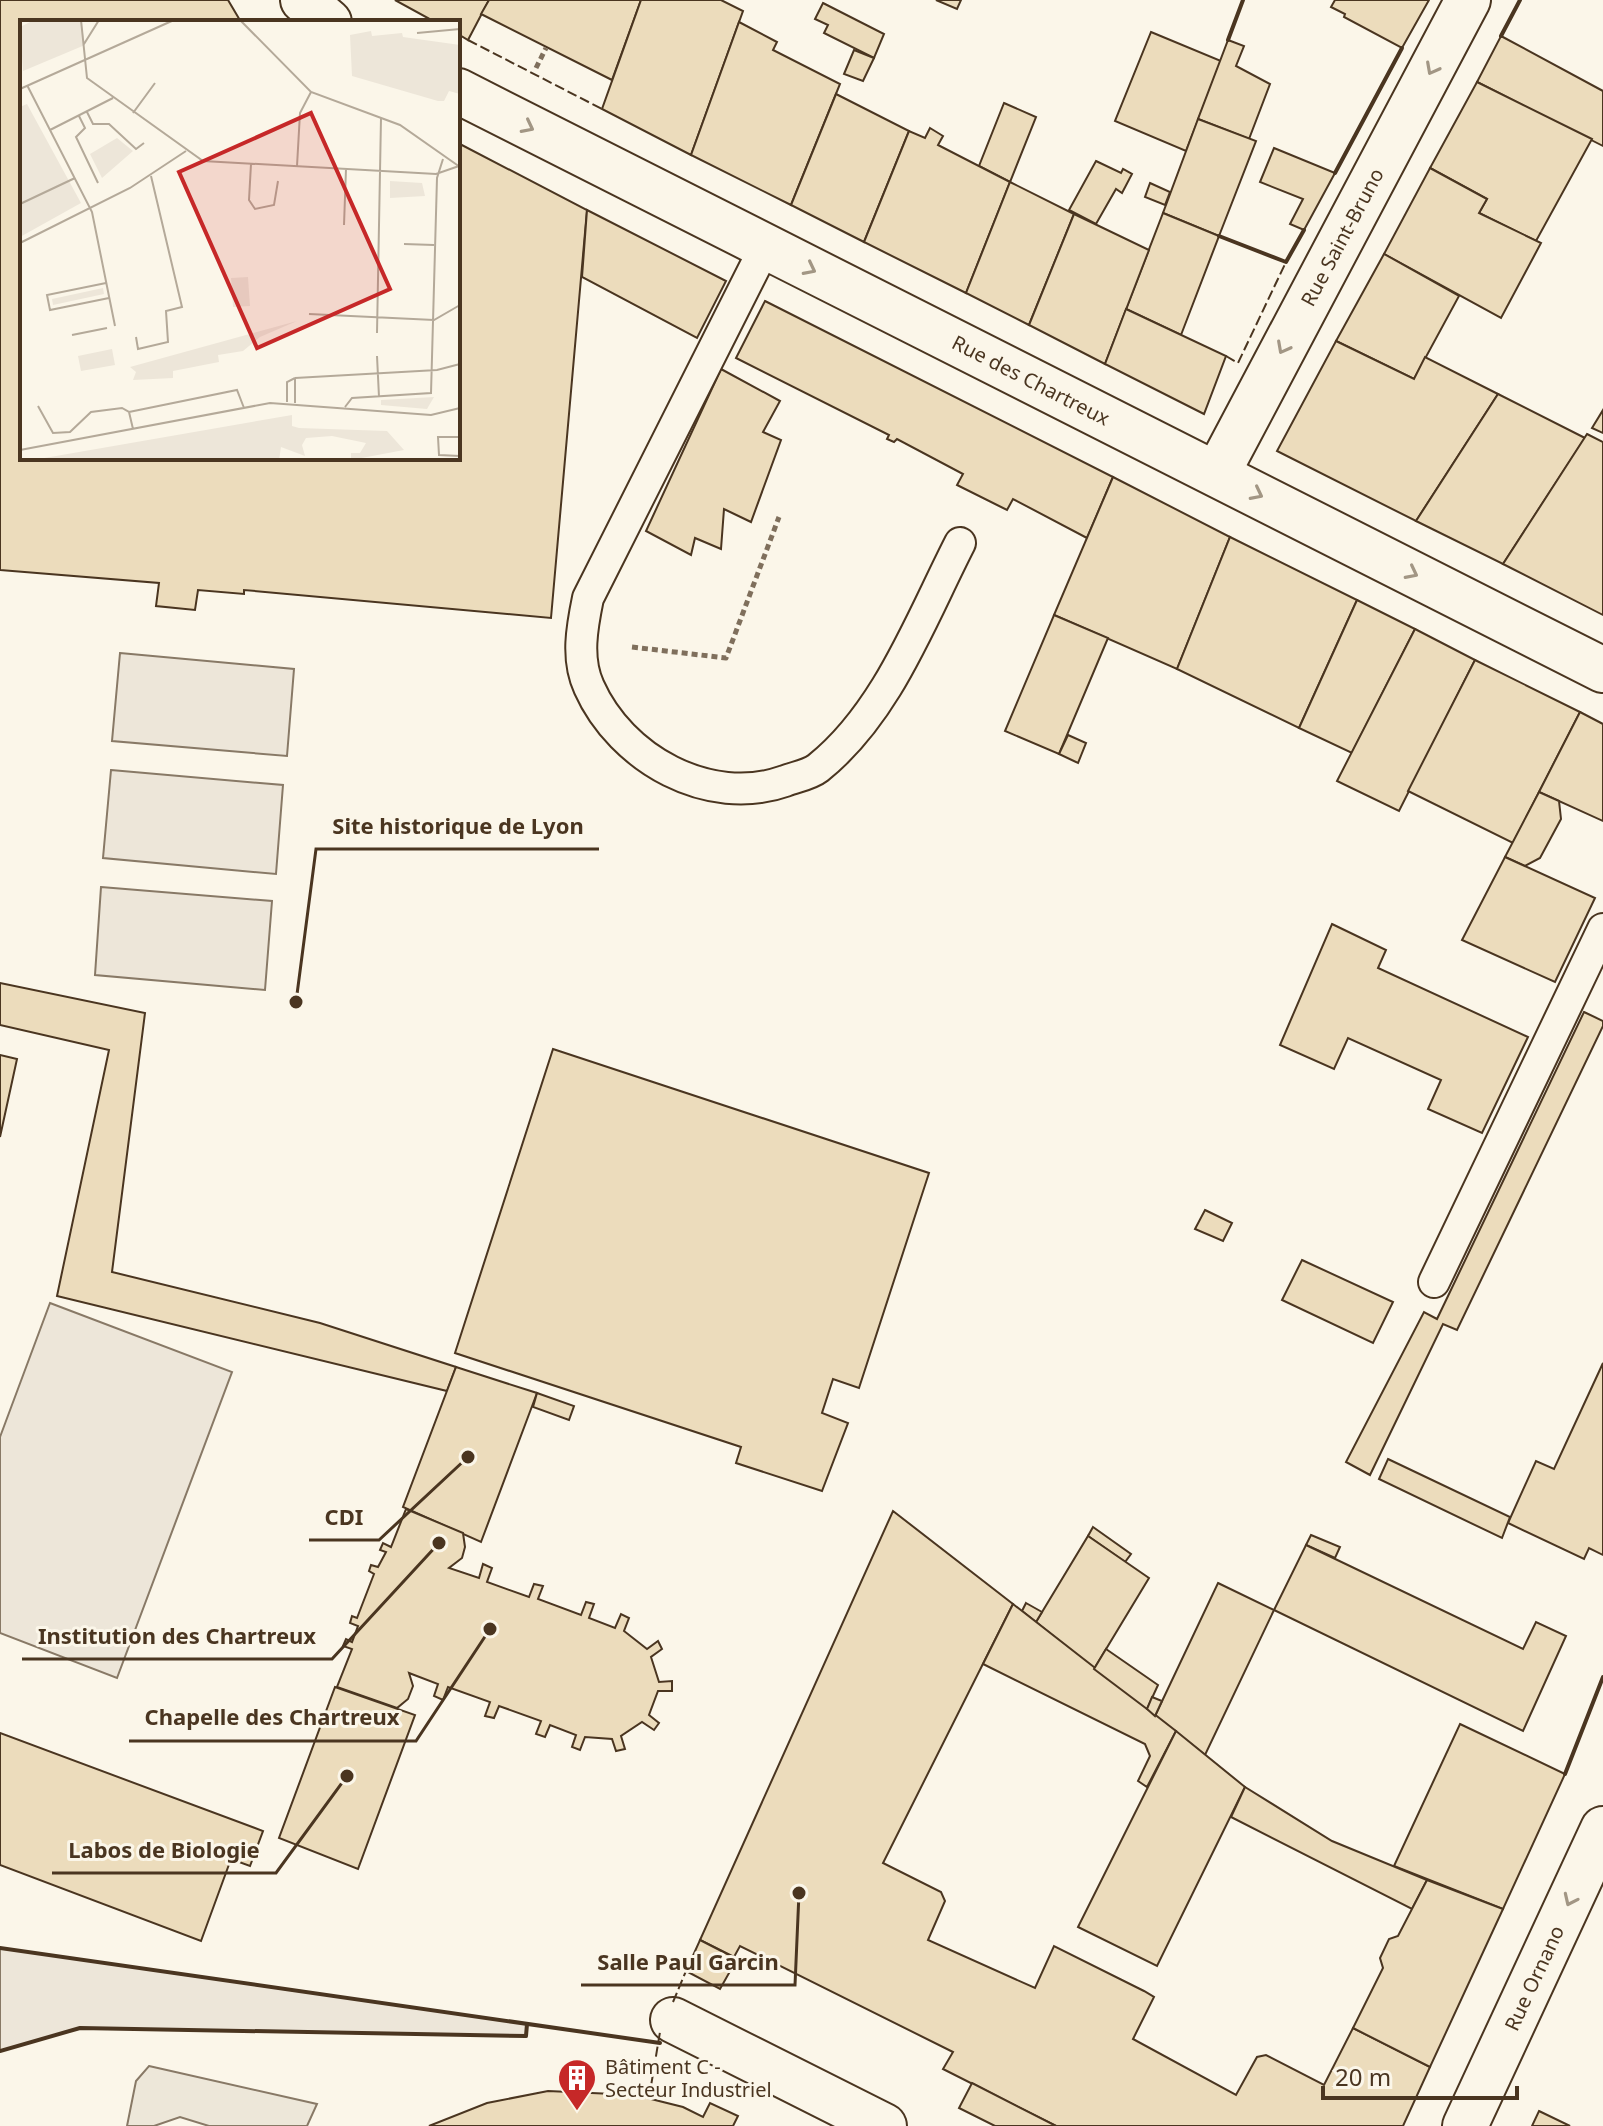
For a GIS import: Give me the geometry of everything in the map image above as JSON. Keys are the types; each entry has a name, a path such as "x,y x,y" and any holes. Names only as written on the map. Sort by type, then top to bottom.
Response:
{"street":[{"path":"303,0 327,20"},
{"name":"Rue Saint-Bruno","path":"1217,474 1468,0"},
{"name":"Rue des Chartreux","path":"460,92 1603,670"},
{"name":"Rue Ornano","path":"1465,2126 1603,1829"},
{"path":"673,2020 884,2126"}],"lane":[{"path":"765,247 588,598 579,640 588,685 605,715 630,744 666,770 704,785 765,788 815,770 856,733 898,664 960,543"},
{"path":"1434,1282 1603,929"}],"path":[{"path":"579,640 726,658 779,517"}],"shaded area":[{"path":"120,653 294,669 287,756 112,741"},
{"path":"111,770 283,785 276,874 103,858"},
{"path":"101,887 272,901 265,990 95,975"},
{"path":"50,1303 232,1372 117,1678 0,1633 0,1437"},
{"path":"0,1948 527,2024 526,2036 80,2028 0,2051"},
{"path":"149,2066 317,2104 307,2126 209,2126 180,2117 154,2126 127,2126 136,2081"}],"building":[{"path":"0,0 228,0 240,20 20,20 20,460 460,460 460,144 587,210 551,618 244,590 244,594 198,590 195,610 156,606 159,583 0,570"},
{"path":"395,0 489,0 468,40 460,35 460,20 431,20"},
{"path":"489,0 641,0 612,80 481,14"},
{"path":"641,0 721,0 743,11 691,155 602,109"},
{"path":"936,0 961,0 957,9"},
{"path":"1335,0 1429,0 1402,48 1344,17 1345,14 1331,7"},
{"path":"823,3 884,34 874,58 824,33 828,25 815,19"},
{"path":"739,22 777,42 773,50 840,84 791,205 691,155"},
{"path":"1151,32 1221,61 1186,151 1115,121"},
{"path":"1501,36 1603,91 1603,146 1477,82"},
{"path":"1228,40 1244,46 1236,66 1270,84 1249,139 1198,119"},
{"path":"854,50 874,58 863,81 844,74"},
{"path":"1477,82 1592,139 1536,241 1479,213 1487,199 1430,168"},
{"path":"836,94 909,131 864,242 791,205"},
{"path":"1004,103 1036,117 1010,182 979,166"},
{"path":"1198,119 1256,141 1219,236 1163,213"},
{"path":"930,128 943,136 938,145 1010,182 966,293 864,242 909,131 925,138"},
{"path":"1274,148 1335,173 1304,230 1290,224 1303,199 1260,182"},
{"path":"1096,161 1121,173 1123,169 1132,174 1122,193 1116,189 1096,224 1069,210"},
{"path":"1430,168 1487,199 1479,213 1541,243 1501,318 1384,254"},
{"path":"1010,182 1074,214 1029,325 966,293"},
{"path":"1150,183 1170,192 1165,205 1145,197"},
{"path":"587,210 726,281 697,338 582,277"},
{"path":"1163,213 1219,236 1181,335 1126,309"},
{"path":"1074,214 1149,250 1105,364 1029,325"},
{"path":"1384,254 1459,296 1414,379 1336,341"},
{"path":"765,301 1113,477 1087,538 1013,499 1007,510 957,485 963,474 897,439 894,442 887,439 889,435 736,358"},
{"path":"1126,309 1226,356 1204,414 1105,364"},
{"path":"1336,341 1414,379 1425,357 1498,394 1416,521 1277,451"},
{"path":"721,369 780,401 763,432 781,440 751,522 724,509 721,549 695,538 691,555 646,531"},
{"path":"1498,394 1585,438 1503,564 1416,521"},
{"path":"1603,410 1603,433 1592,428"},
{"path":"1587,434 1603,442 1603,615 1503,564"},
{"path":"1113,477 1230,537 1177,669 1054,615"},
{"path":"1230,537 1357,600 1299,728 1177,669"},
{"path":"1357,600 1415,629 1352,753 1299,728"},
{"path":"1054,615 1108,638 1059,754 1005,731"},
{"path":"1415,629 1475,660 1399,811 1337,781"},
{"path":"1475,660 1580,712 1513,843 1408,791"},
{"path":"1580,712 1603,724 1603,821 1539,792"},
{"path":"1068,735 1086,743 1078,763 1059,754"},
{"path":"1539,792 1559,801 1561,819 1540,858 1525,866 1505,857"},
{"path":"1505,857 1595,898 1555,982 1462,940"},
{"path":"1332,924 1386,950 1378,968 1528,1037 1482,1133 1428,1109 1441,1080 1348,1038 1334,1069 1280,1045"},
{"path":"0,983 145,1013 112,1272 320,1323 456,1367 447,1391 57,1296 109,1050 0,1025"},
{"path":"1584,1012 1603,1021 1603,1026 1457,1330 1443,1324 1370,1475 1346,1462 1424,1312 1437,1319"},
{"path":"553,1049 929,1173 859,1388 833,1379 822,1413 848,1423 822,1491 736,1463 741,1447 455,1353"},
{"path":"0,1055 17,1059 0,1137"},
{"path":"1205,1210 1232,1223 1223,1241 1195,1229"},
{"path":"1302,1260 1393,1302 1373,1343 1282,1300"},
{"path":"1603,1363 1603,1555 1589,1548 1584,1559 1508,1523 1536,1461 1554,1469"},
{"path":"456,1367 537,1393 481,1542 403,1507"},
{"path":"537,1393 574,1406 569,1420 533,1407"},
{"path":"1388,1459 1510,1517 1502,1538 1379,1479"},
{"path":"406,1509 463,1533 465,1547 462,1558 449,1568 479,1578 483,1564 492,1568 487,1582 529,1597 534,1584 543,1586 538,1599 581,1615 586,1602 594,1604 589,1618 615,1628 621,1614 629,1618 624,1631 647,1649 658,1641 662,1649 651,1657 659,1682 672,1681 672,1691 658,1691 649,1715 659,1723 654,1730 642,1722 621,1736 625,1749 616,1751 612,1739 585,1737 580,1750 572,1747 576,1735 550,1725 545,1737 536,1734 541,1721 499,1706 494,1718 485,1716 490,1702 448,1687 443,1700 434,1696 438,1684 409,1673 413,1686 408,1699 397,1708 337,1687 352,1649 343,1646 346,1639 352,1642 358,1626 350,1623 352,1616 357,1618 374,1574 369,1571 371,1565 378,1567 386,1552 380,1550 383,1543 391,1547"},
{"path":"893,1511 1013,1604 883,1863 941,1892 945,1901 928,1940 1035,1988 1054,1946 1144,1991 1154,1997 1133,2039 1236,2095 1257,2057 1266,2055 1324,2085 1353,2028 1430,2067 1403,2126 1056,2126 943,2069 953,2052 740,1946 734,1957 700,1940"},
{"path":"1093,1527 1131,1554 1125,1562 1088,1536"},
{"path":"1311,1535 1340,1547 1335,1558 1306,1545"},
{"path":"1088,1536 1149,1578 1094,1669 1036,1622"},
{"path":"1306,1545 1523,1649 1536,1622 1566,1636 1523,1731 1274,1610"},
{"path":"1218,1583 1274,1610 1205,1755 1155,1716"},
{"path":"1026,1603 1042,1612 1036,1622 1022,1611"},
{"path":"1013,1604 1176,1731 1147,1787 1138,1781 1150,1756 1145,1744 983,1664"},
{"path":"1106,1649 1158,1685 1147,1709 1094,1669"},
{"path":"335,1687 415,1715 358,1869 279,1838"},
{"path":"1152,1697 1162,1701 1155,1716 1147,1709"},
{"path":"1460,1724 1565,1774 1503,1909 1394,1866"},
{"path":"1176,1731 1245,1787 1157,1966 1078,1927"},
{"path":"0,1733 263,1831 250,1866 231,1859 201,1941 0,1865"},
{"path":"1245,1787 1332,1841 1427,1880 1412,1909 1231,1817"},
{"path":"1427,1880 1503,1909 1430,2067 1353,2028 1383,1968 1380,1958 1389,1939 1398,1936"},
{"path":"700,1940 737,1959 720,1989 686,1971"},
{"path":"972,2083 1056,2126 995,2126 959,2108"},
{"name":"Bâtiment C - Secteur Industriel","path":"548,2091 635,2095 683,2107 703,2117 710,2103 738,2116 733,2126 429,2126 487,2103"},
{"path":"1539,2111 1570,2126 1532,2126"}],"fence":[{"path":"468,40 602,109"},
{"path":"1226,356 1238,363 1286,262"},
{"path":"673,2002 686,1971"},
{"path":"649,2098 660,2032"}],"wall":[{"path":"1228,40 1243,0"},
{"path":"1501,36 1520,0"},
{"path":"1335,173 1402,48"},
{"path":"1219,236 1286,262 1304,230"},
{"path":"1565,1774 1603,1677"},
{"path":"0,1948 660,2043"},
{"path":"0,2051 80,2028 526,2036 527,2024"}],"place":[{"name":"Site historique de Lyon","path":"296,1002"},
{"name":"CDI","path":"468,1457"},
{"name":"Institution des Chartreux","path":"439,1543"},
{"name":"Chapelle des Chartreux","path":"490,1629"},
{"name":"Labos de Biologie","path":"347,1776"},
{"name":"Salle Paul Garcin","path":"799,1893"},
{"name":"Bâtiment C - Secteur Industriel","path":"577,2112"}]}
